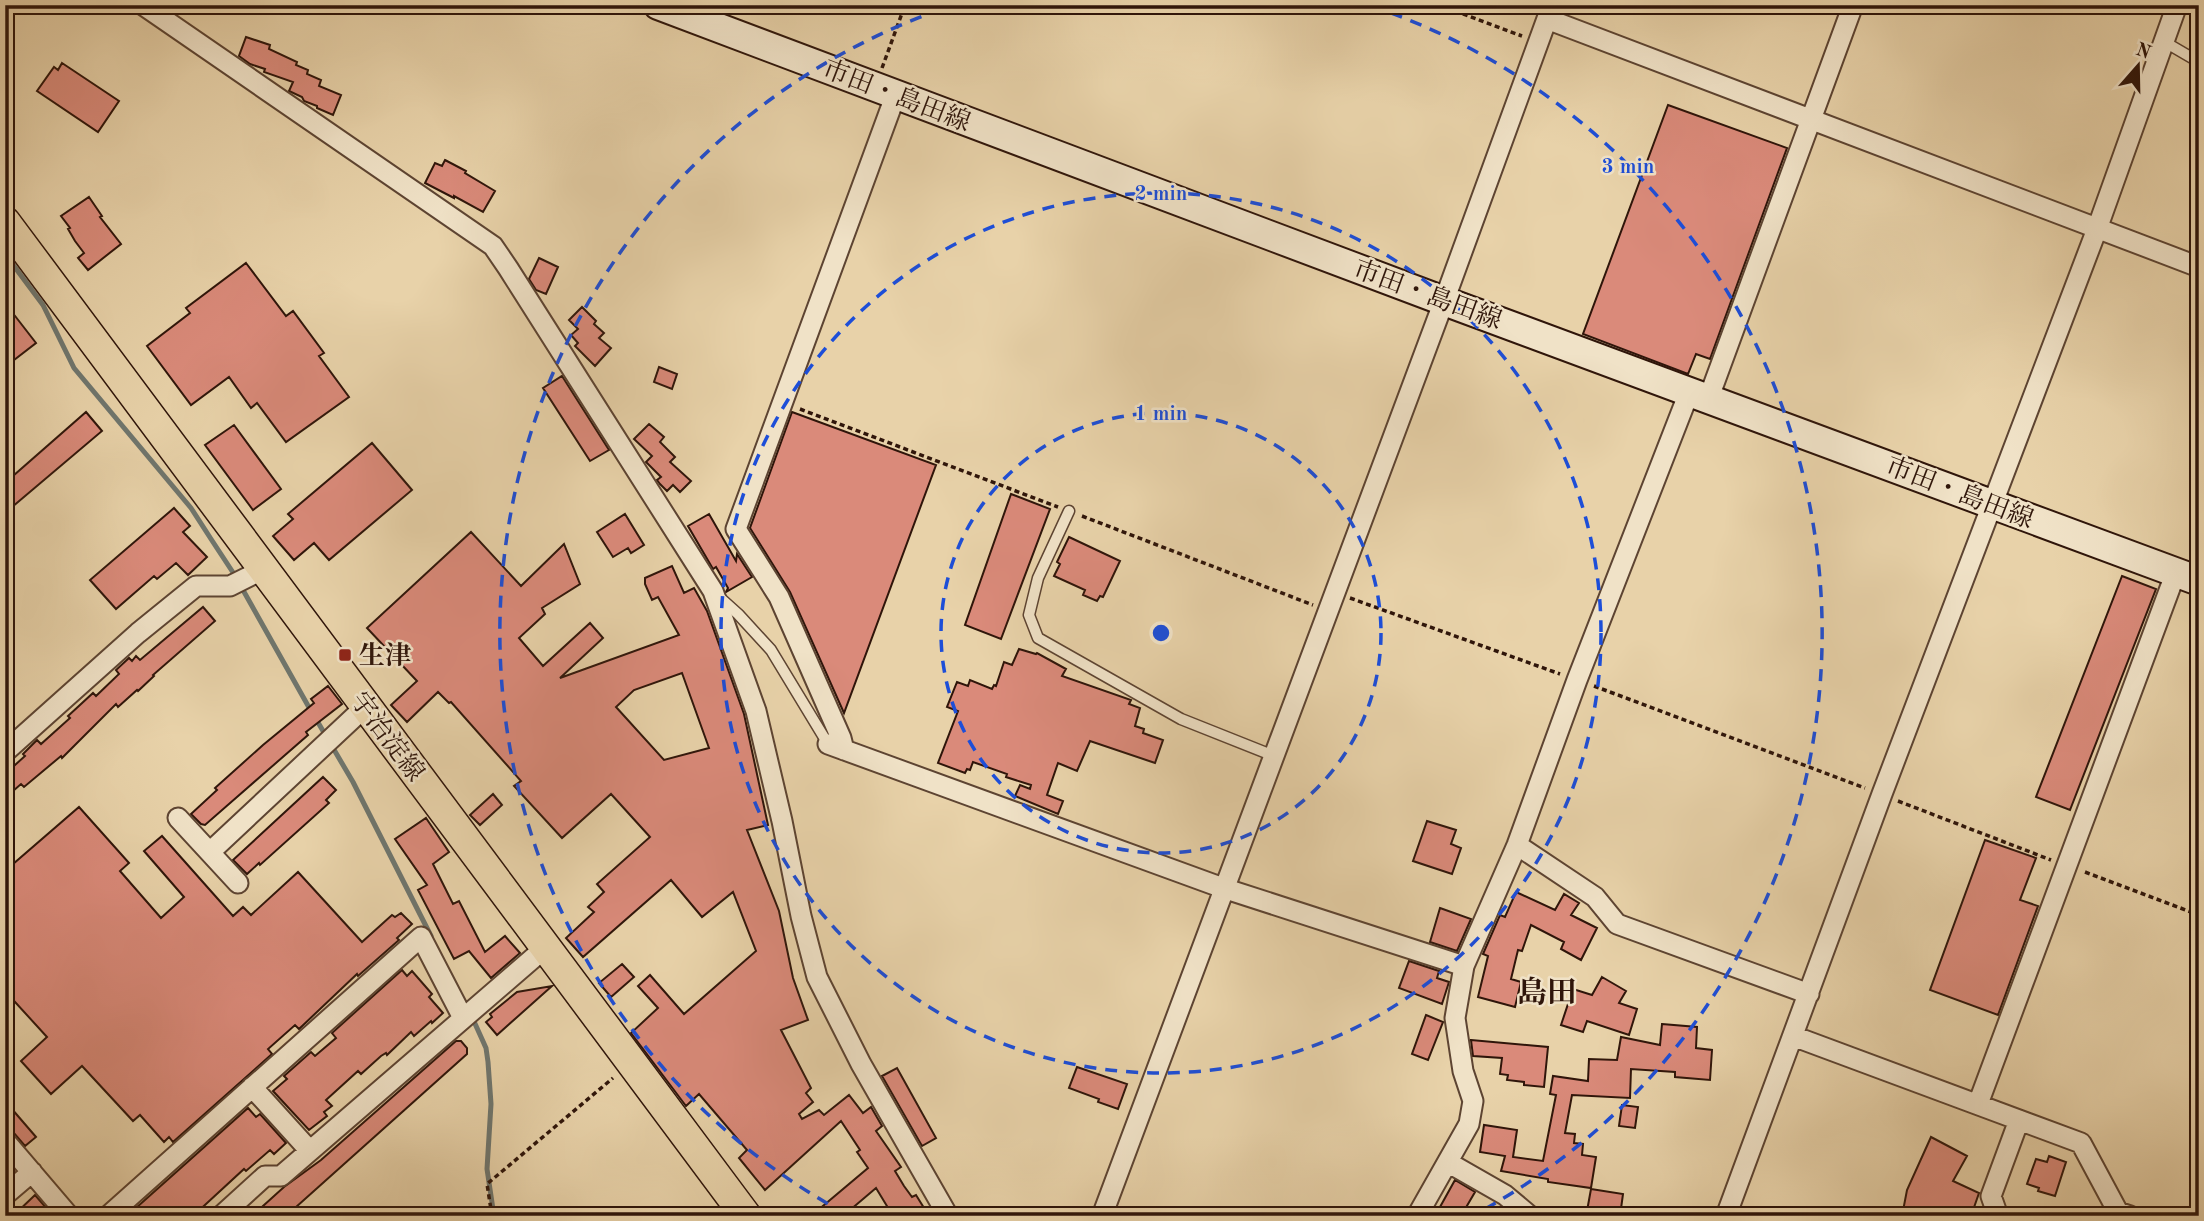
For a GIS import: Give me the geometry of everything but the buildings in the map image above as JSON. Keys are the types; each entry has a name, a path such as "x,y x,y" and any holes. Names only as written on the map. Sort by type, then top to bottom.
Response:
{"main road":[{"name":"宇治淀線","path":"5,222 746,1216"}],"street":[{"path":"143,5 493,246 713,591 756,711 801,916 817,976 861,1064 948,1216"},
{"name":"市田・島田線","path":"659,5 2187,577"},
{"path":"1417,1216 1469,1124 1473,1101 1463,1071 1455,1017 1465,966 1517,845 1577,680 1699,394 1812,118 1853,5"},
{"path":"1726,1216 1882,794 2097,229 2178,5"},
{"path":"1102,1216 1444,301 1549,12 1812,118 2199,267"},
{"path":"886,90 736,529 779,597 841,738 836,747 1223,888 1465,966"},
{"path":"5,752 138,633 196,586 230,586 264,569"},
{"path":"1978,1104 2066,866 2187,577"},
{"path":"210,852 366,706"},
{"path":"178,818 238,883"},
{"path":"1517,845 1595,897 1617,924 1809,994"},
{"path":"108,1216 421,937 463,1018"},
{"path":"221,1216 265,1176 281,1176 546,947"},
{"path":"1793,1036 2081,1143 2119,1212 2130,1216"},
{"path":"253,1087 310,1151"},
{"path":"1998,1216 1991,1196 2019,1120"},
{"path":"5,1141 69,1216"},
{"path":"1449,1163 1505,1195 1530,1216"},
{"path":"5,1195 32,1172"}],"lane":[{"path":"2163,41 2199,62"},
{"path":"1069,511 1038,578 1029,615 1038,638 1181,719 1274,756"},
{"path":"713,591 771,650 836,747"}],"path":[{"path":"886,90 905,5"},
{"path":"1439,5 1538,42"},
{"path":"1335,593 1577,680 2199,915"},
{"path":"492,1216 486,1184 632,1062"}],"waterway":[{"path":"5,254 43,305 74,368 191,508 234,574 311,711"},
{"path":"316,719 353,782 431,936"},
{"path":"472,1017 486,1048 488,1062 491,1104 487,1169 494,1216"}],"place":[{"name":"生津","path":"345,655"}],"district":[{"name":"島田","path":"1547,992"}]}
